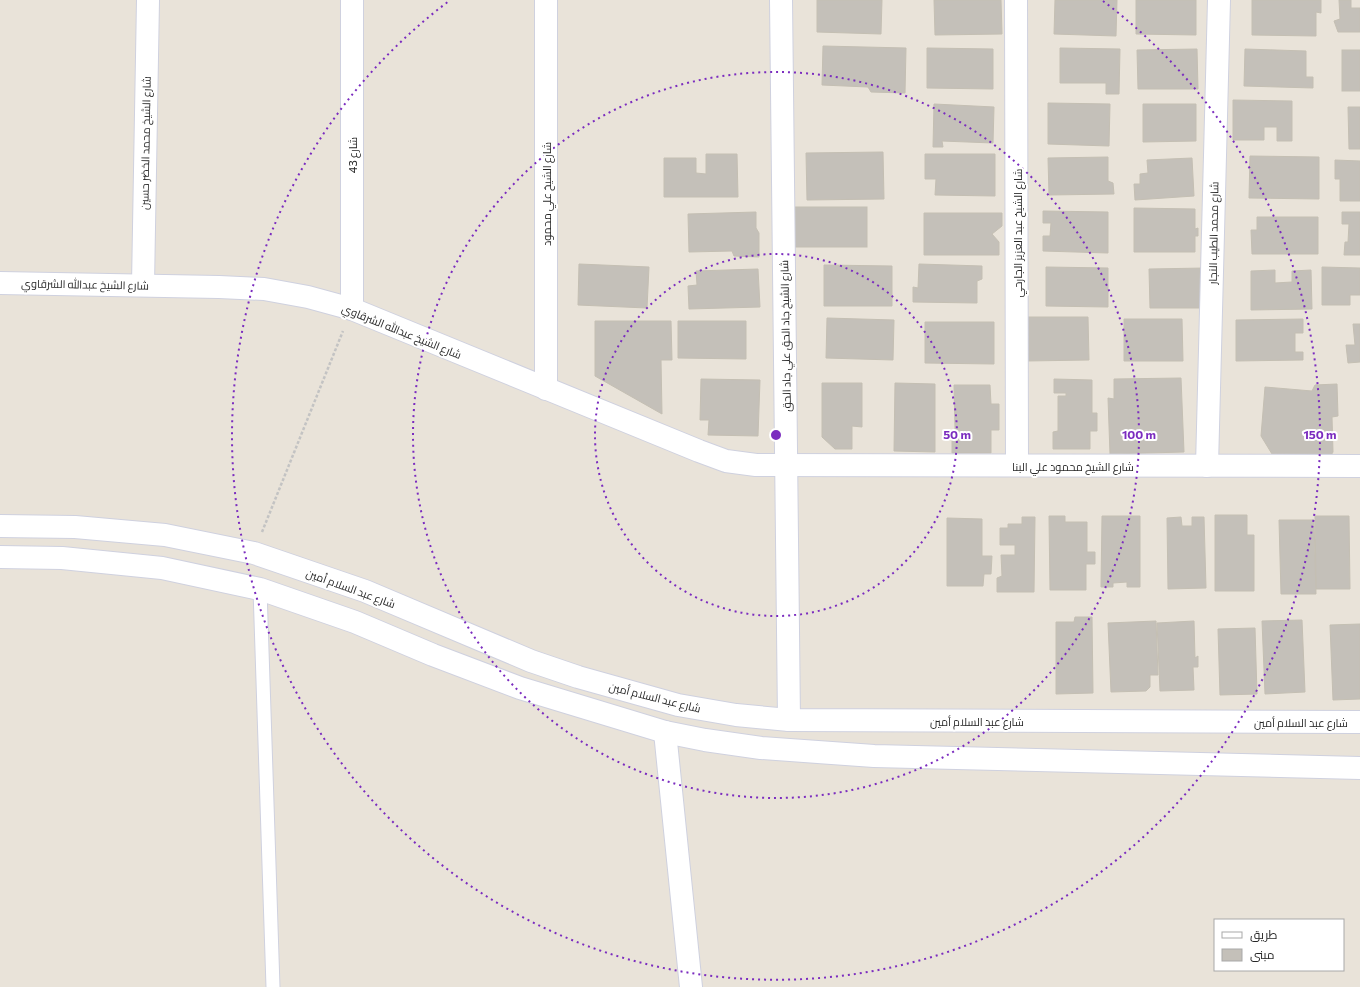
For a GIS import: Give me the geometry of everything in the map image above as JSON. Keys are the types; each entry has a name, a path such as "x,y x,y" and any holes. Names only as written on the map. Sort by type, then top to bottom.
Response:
{"street":[{"name":"شارع الشيخ محمد الخضر حسين","path":"143,285 148,0"},
{"name":"شارع 43","path":"352,0 352,309"},
{"name":"شارع الشيخ علي محمود","path":"546,0 546,389"},
{"name":"شارع الشيخ جاد الحق علي جاد الحق","path":"781,0 789,720"},
{"name":"شارع الشيخ عبد العزيز الجارحي","path":"1016,0 1017,465"},
{"name":"شارع محمد الطيب النجار","path":"1207,466 1219,0"},
{"name":"شارع الشيخ عبدالله الشرقاوي","path":"0,283 143,285 264,289 308,297 352,309 726,461 756,465 786,465"},
{"name":"شارع الشيخ محمود علي البنا","path":"786,465 1360,466"},
{"name":"شارع عبد السلام أمين","path":"0,526 75,527 165,535 254,553 365,591 531,661 578,677 678,705 736,715 789,720 1360,722"},
{"path":"0,557 62,558 162,568 260,590 355,622 520,688 665,732 705,740 761,748 874,756 1360,768"},
{"path":"665,732 691,987"}],"lane":[{"path":"260,590 273,987"}],"path":[{"path":"254,553 352,309"}],"building":[{"path":"817,0 882,0 881,34 817,32"},
{"path":"934,0 1001,0 1002,34 935,35"},
{"path":"1055,0 1117,0 1116,36 1054,34"},
{"path":"1136,0 1196,0 1196,35 1136,34"},
{"path":"1252,0 1321,0 1321,13 1316,12 1316,36 1252,35"},
{"path":"1339,0 1351,0 1351,8 1360,8 1360,32 1338,32 1334,21 1340,19"},
{"path":"823,46 906,48 905,93 871,92 868,87 822,85"},
{"path":"927,48 993,49 993,89 927,88"},
{"path":"1060,48 1120,49 1119,94 1106,94 1106,83 1060,83"},
{"path":"1197,49 1198,89 1138,89 1137,50"},
{"path":"1245,49 1306,51 1306,77 1313,77 1313,88 1244,86"},
{"path":"1342,50 1360,50 1360,91 1342,91"},
{"path":"1233,100 1292,101 1292,141 1277,141 1277,127 1264,127 1264,140 1233,140"},
{"path":"1048,103 1110,104 1109,146 1048,144"},
{"path":"934,104 994,107 993,143 942,141 943,147 933,147"},
{"path":"1143,104 1196,104 1196,141 1143,142"},
{"path":"1348,107 1360,107 1360,149 1349,149"},
{"path":"883,152 884,199 807,200 806,153"},
{"path":"706,154 737,154 738,197 664,197 664,158 696,158 696,173 706,174"},
{"path":"925,154 995,154 995,196 935,195 936,179 925,179"},
{"path":"1250,156 1319,157 1319,199 1249,198"},
{"path":"1108,157 1108,181 1113,183 1114,194 1049,195 1048,158"},
{"path":"1192,158 1194,196 1135,200 1134,184 1140,184 1140,174 1148,173 1147,160"},
{"path":"1335,160 1360,161 1360,201 1340,201 1340,179 1335,179"},
{"path":"795,207 867,207 867,247 795,247"},
{"path":"1134,208 1195,209 1195,229 1198,228 1198,236 1195,236 1195,252 1134,252"},
{"path":"1043,211 1108,212 1108,253 1043,251 1043,236 1050,236 1051,223 1043,223"},
{"path":"756,212 756,228 759,233 759,257 734,256 732,251 689,252 688,214"},
{"path":"1342,212 1360,212 1360,255 1344,255 1345,242 1348,242 1349,224 1342,224"},
{"path":"924,213 1002,213 1002,226 992,234 999,242 999,255 924,255"},
{"path":"1257,217 1318,217 1318,254 1252,254 1251,230 1257,230"},
{"path":"579,264 649,267 647,308 578,305"},
{"path":"919,264 982,266 982,279 977,281 977,303 913,302 913,287 918,288"},
{"path":"824,265 892,266 892,306 824,306"},
{"path":"1046,267 1108,268 1108,307 1046,306"},
{"path":"1322,267 1360,268 1360,295 1350,295 1350,305 1322,305"},
{"path":"1205,268 1206,308 1150,308 1149,269"},
{"path":"758,269 760,307 689,309 688,286 697,285 696,271"},
{"path":"1275,270 1275,283 1292,282 1292,271 1311,270 1312,309 1251,310 1251,271"},
{"path":"1026,317 1088,317 1089,360 1026,361"},
{"path":"827,318 894,320 893,360 826,358"},
{"path":"1124,319 1182,319 1183,361 1124,361"},
{"path":"1303,319 1303,333 1295,333 1295,352 1303,352 1303,360 1236,361 1236,320"},
{"path":"595,321 671,321 672,360 661,360 662,414 595,376"},
{"path":"678,321 746,321 746,359 678,358"},
{"path":"925,322 994,322 994,364 925,363"},
{"path":"1353,324 1360,324 1360,362 1348,363 1346,345 1355,345"},
{"path":"1181,378 1184,452 1110,454 1108,398 1114,399 1114,379"},
{"path":"701,379 760,380 758,436 708,435 709,420 700,420"},
{"path":"1054,379 1092,380 1092,413 1097,413 1097,431 1090,431 1090,449 1053,449 1053,432 1058,431 1058,396 1066,396 1066,393 1054,393"},
{"path":"822,383 862,383 862,427 852,426 852,449 835,449 822,437"},
{"path":"895,383 935,384 935,452 894,451"},
{"path":"1337,384 1338,416 1332,417 1333,452 1330,457 1272,454 1261,436 1265,387 1312,391 1315,385"},
{"path":"954,385 990,385 991,404 999,404 999,430 991,430 991,453 952,453 952,435 955,429"},
{"path":"1215,515 1247,515 1247,535 1254,535 1254,591 1215,591"},
{"path":"1049,516 1065,516 1065,522 1087,522 1087,552 1095,552 1095,564 1086,564 1086,590 1050,590"},
{"path":"1102,516 1140,516 1140,587 1127,587 1127,582 1113,583 1113,587 1101,587"},
{"path":"1315,516 1349,516 1350,589 1316,589"},
{"path":"1022,517 1035,517 1034,592 997,592 997,578 1002,576 1001,555 1015,555 1015,545 1000,545 1000,528 1008,528 1008,524 1022,524"},
{"path":"1181,517 1182,526 1192,526 1192,517 1204,517 1206,588 1168,589 1167,518"},
{"path":"947,518 982,519 982,556 992,556 991,574 984,574 983,586 947,586"},
{"path":"1279,520 1314,520 1316,594 1281,594"},
{"path":"1075,617 1092,617 1093,693 1056,694 1056,622 1074,622"},
{"path":"1302,620 1305,692 1265,694 1262,621"},
{"path":"1156,621 1158,675 1150,675 1150,687 1146,691 1111,692 1108,623"},
{"path":"1194,621 1195,658 1198,656 1198,667 1193,667 1194,690 1160,691 1157,623"},
{"path":"1360,624 1360,699 1333,700 1330,625"},
{"path":"1255,628 1257,694 1220,695 1218,629"}]}
